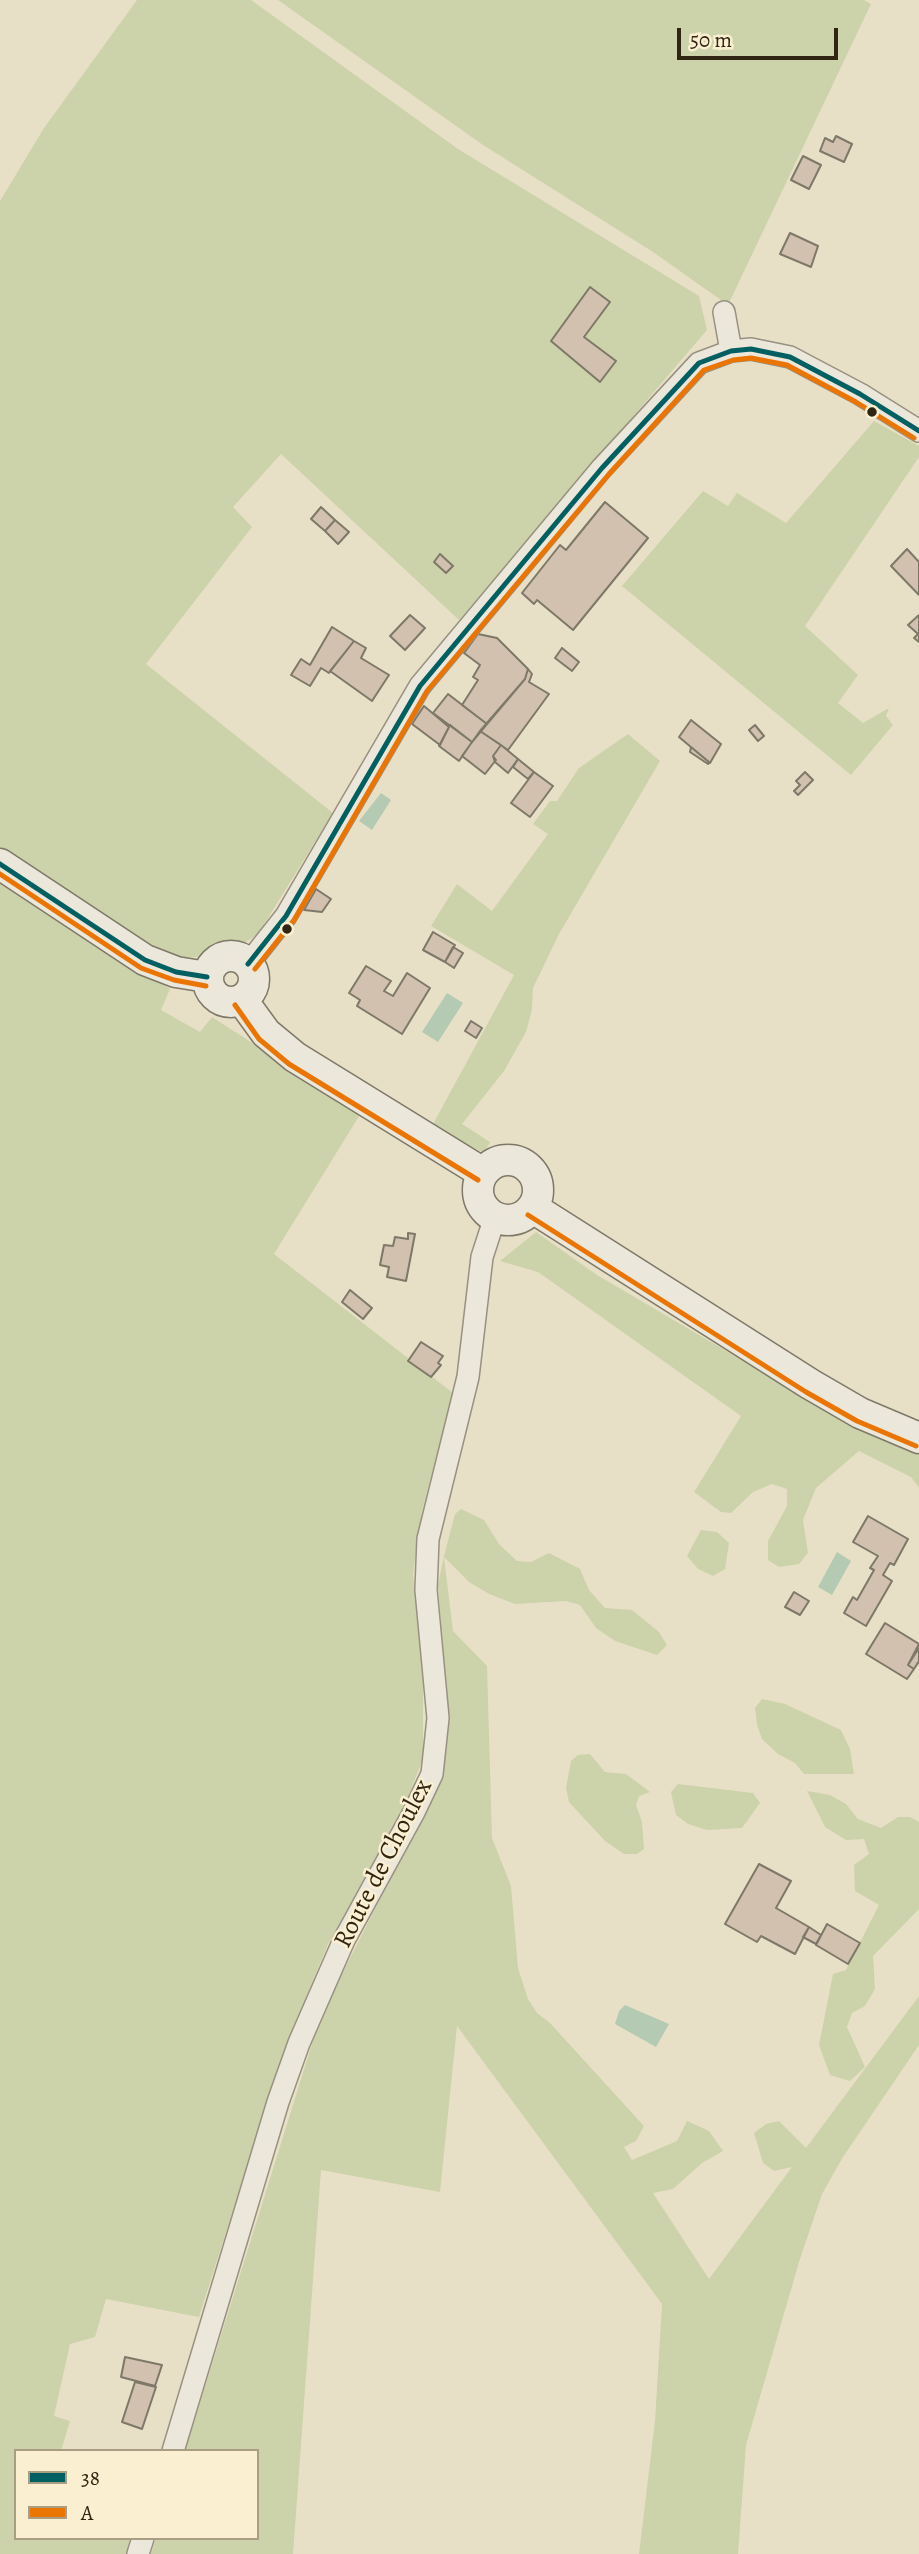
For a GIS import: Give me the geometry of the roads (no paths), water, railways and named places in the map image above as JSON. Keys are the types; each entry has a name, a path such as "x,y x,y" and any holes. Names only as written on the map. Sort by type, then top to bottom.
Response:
{"street":[{"path":"724,312 731,351"},
{"path":"248,964 286,916 420,686 524,559 699,363 731,351 751,349 790,357 860,394 919,431"},
{"path":"0,864 145,960 176,972 207,977"},
{"path":"239,957 248,964 254,979 252,987 242,1000 222,1001 208,987 207,977 218,959 239,957"},
{"path":"242,1000 266,1032 295,1057 483,1173"},
{"path":"499,1160 521,1162 536,1177 539,1187 533,1208 515,1219 495,1217 481,1203 479,1182 483,1173 499,1160"},
{"path":"533,1208 810,1384 860,1413 919,1438"},
{"name":"Route de Choulex","path":"174,2449 278,2102 299,2043 344,1940 432,1774 438,1718 426,1590 427,1551 468,1377 482,1257 495,1217"}]}
